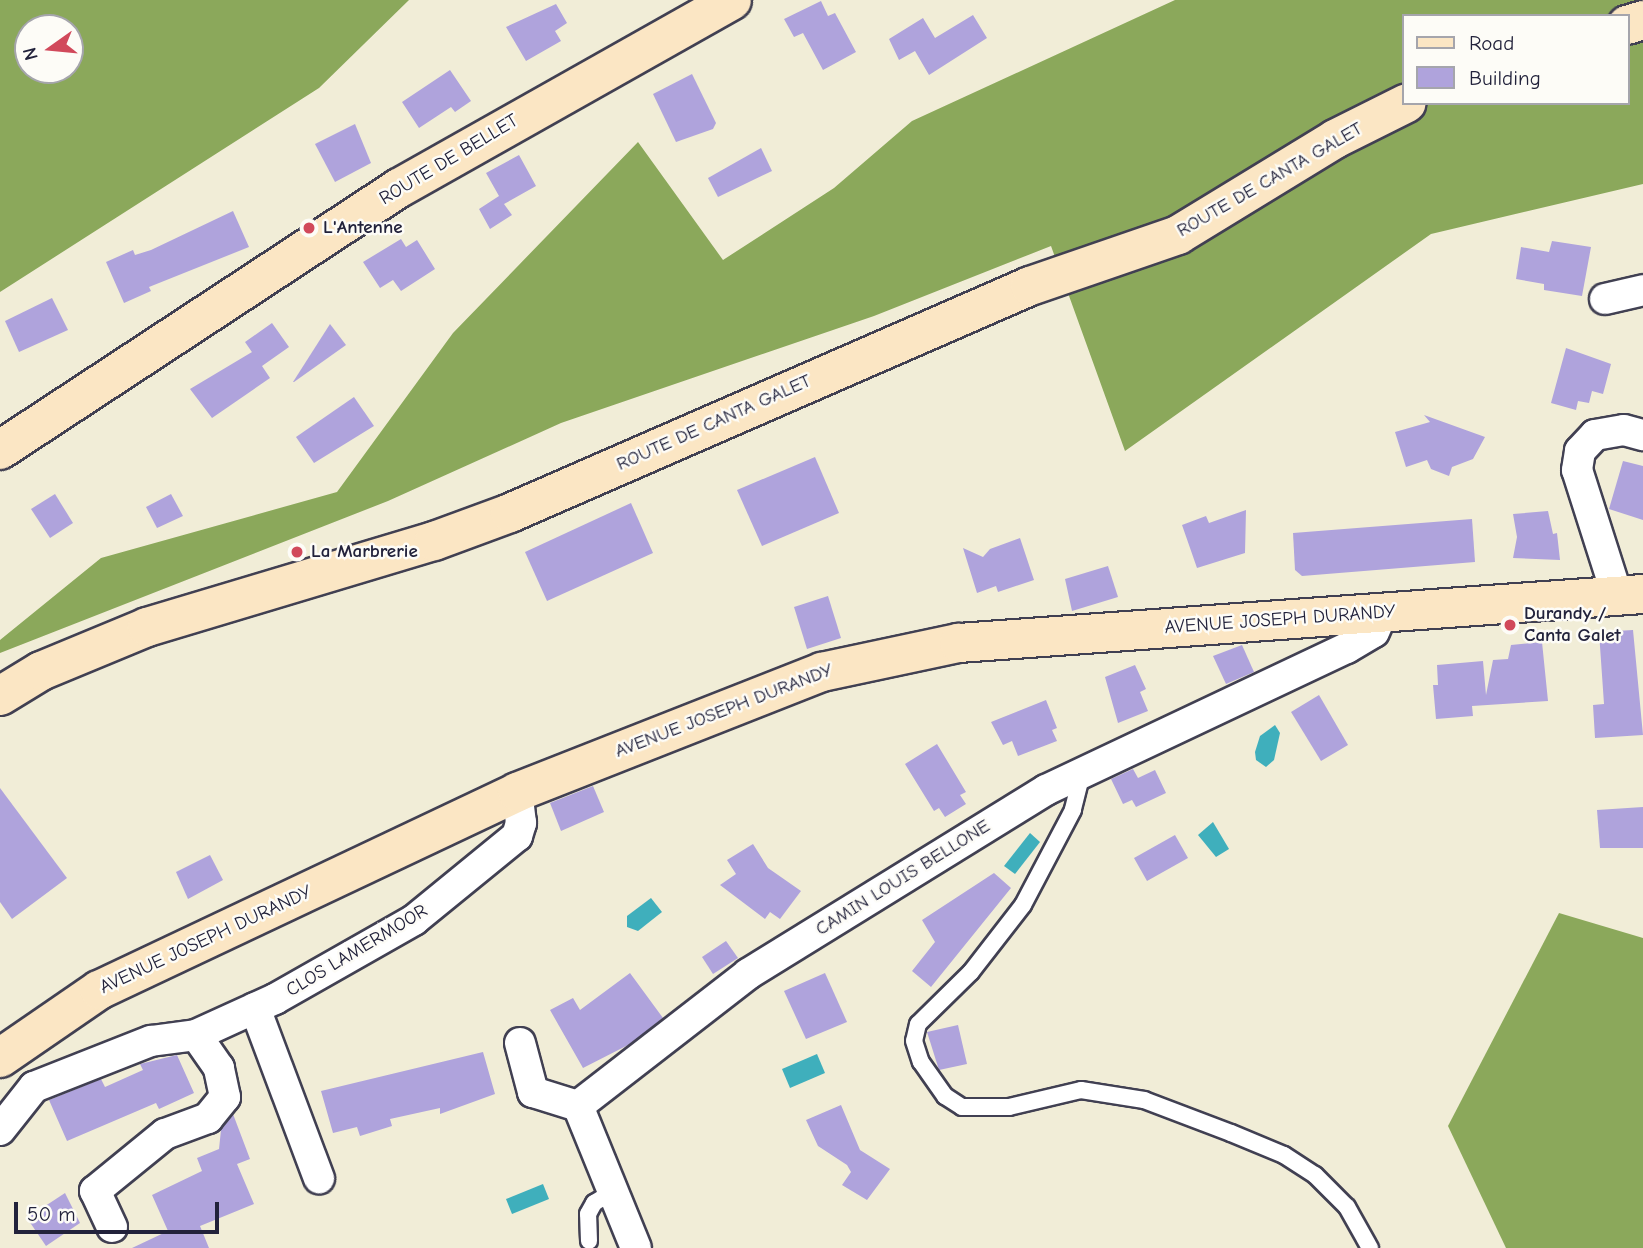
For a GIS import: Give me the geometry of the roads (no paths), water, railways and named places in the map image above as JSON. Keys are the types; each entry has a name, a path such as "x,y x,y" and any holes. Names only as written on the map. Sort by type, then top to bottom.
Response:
{"street":[{"name":"ROUTE DE BELLET","path":"0,450 409,182 732,0"},
{"name":"ROUTE DE CANTA GALET","path":"0,696 41,671 147,627 435,541 510,513 1030,286 1178,235 1335,139 1403,105"},
{"path":"1605,299 1643,290"},
{"path":"1630,594 1577,470 1580,451 1595,435 1625,430 1643,435"},
{"name":"AVENUE JOSEPH DURANDY","path":"0,1058 99,990 517,792 746,699 876,658 959,643 1630,594"},
{"name":"CAMIN LOUIS BELLONE","path":"578,1106 748,974 1046,790 1346,648 1374,632 1382,614"},
{"name":"CLOS LAMERMOOR","path":"0,1130 34,1087 59,1074 151,1041 196,1035 255,1008 414,920 505,848 521,823 517,792"},
{"path":"255,1008 319,1178"},
{"path":"112,1227 95,1191 166,1134 208,1118 225,1097 219,1068 196,1035"},
{"path":"520,1043 533,1092 578,1106 636,1248"}],"lane":[{"path":"1082,773 1069,821 1023,905 971,972 918,1024 914,1041 921,1062 945,1096 962,1107 1009,1107 1081,1090 1144,1100 1231,1132 1284,1155 1315,1175 1352,1213 1370,1248"},
{"path":"589,1241 588,1214 594,1203 612,1192"}],"water":[{"path":"1275,725 1280,733 1274,760 1266,767 1256,760 1255,752 1260,736"},
{"path":"1213,822 1229,849 1216,857 1198,835"},
{"path":"1030,833 1040,842 1015,874 1004,866"},
{"path":"651,898 662,912 638,931 627,927 627,916"},
{"path":"817,1054 825,1073 790,1088 782,1069"},
{"path":"543,1184 549,1199 512,1214 506,1199"}],"place":[{"name":"L'Antenne","path":"309,228"},
{"name":"La Marbrerie","path":"297,552"},
{"name":"Durandy / Canta Galet","path":"1510,625"}]}
